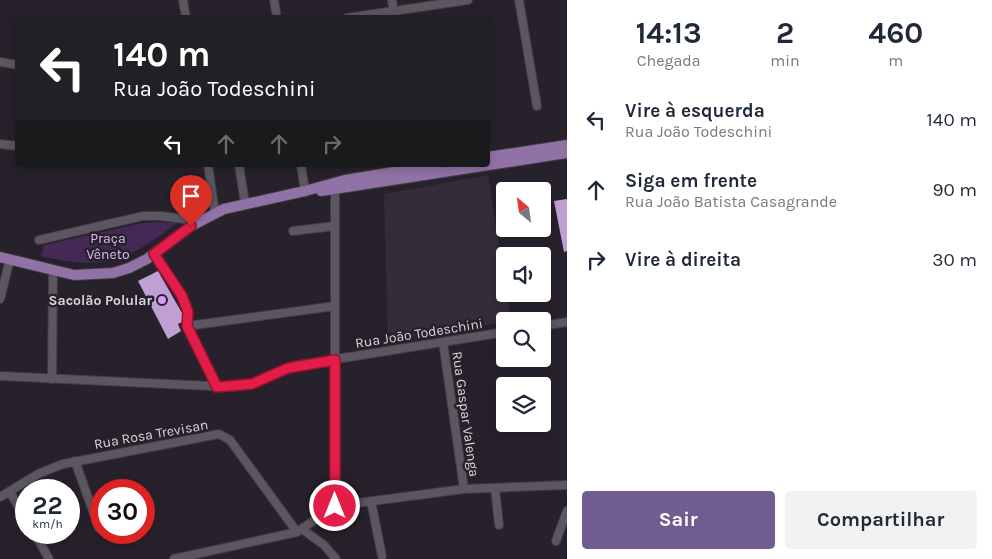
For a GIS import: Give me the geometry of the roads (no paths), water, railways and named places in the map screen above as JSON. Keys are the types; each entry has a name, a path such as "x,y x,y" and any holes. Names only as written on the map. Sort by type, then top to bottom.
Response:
{"main road":[{"path":"490,157 567,145"},
{"path":"490,165 567,153"},
{"path":"5,258 54,271 84,276 113,273 129,268 154,254 200,220 215,213 245,203 305,191 345,180 416,167"},
{"path":"305,191 336,190 480,167"}],"street":[{"path":"183,0 186,15"},
{"path":"274,0 276,15"},
{"path":"392,0 394,14 468,0"},
{"path":"519,0 537,106"},
{"path":"0,62 15,64"},
{"path":"0,144 15,146"},
{"path":"208,167 215,213"},
{"path":"239,167 245,203"},
{"path":"300,167 305,191"},
{"path":"335,506 336,190"},
{"path":"39,240 143,216 200,220"},
{"path":"294,231 335,226"},
{"path":"154,254 182,296 188,312 187,326 217,387"},
{"path":"0,299 5,258"},
{"path":"52,379 54,271"},
{"path":"187,326 335,306"},
{"path":"551,325 567,322"},
{"name":"Rua João Todeschini","path":"0,376 217,387 252,384 288,368 496,333"},
{"name":"Rua Gaspar Valenga","path":"443,342 464,489"},
{"name":"Rua Rosa Trevisan","path":"0,497 47,469 75,461 224,435 230,440 300,530"},
{"path":"75,461 90,503"},
{"path":"174,559 300,530 335,506 464,489 567,485"},
{"path":"495,488 499,525"},
{"path":"10,492 15,501"},
{"path":"371,501 382,556"},
{"path":"556,541 567,511"},
{"path":"300,530 324,546 336,559"},
{"path":"41,544 49,559"}],"place":[{"name":"Sacolão Polular","path":"162,300"}],"park label":[{"name":"Praça Vêneto","path":"108,246"}]}
